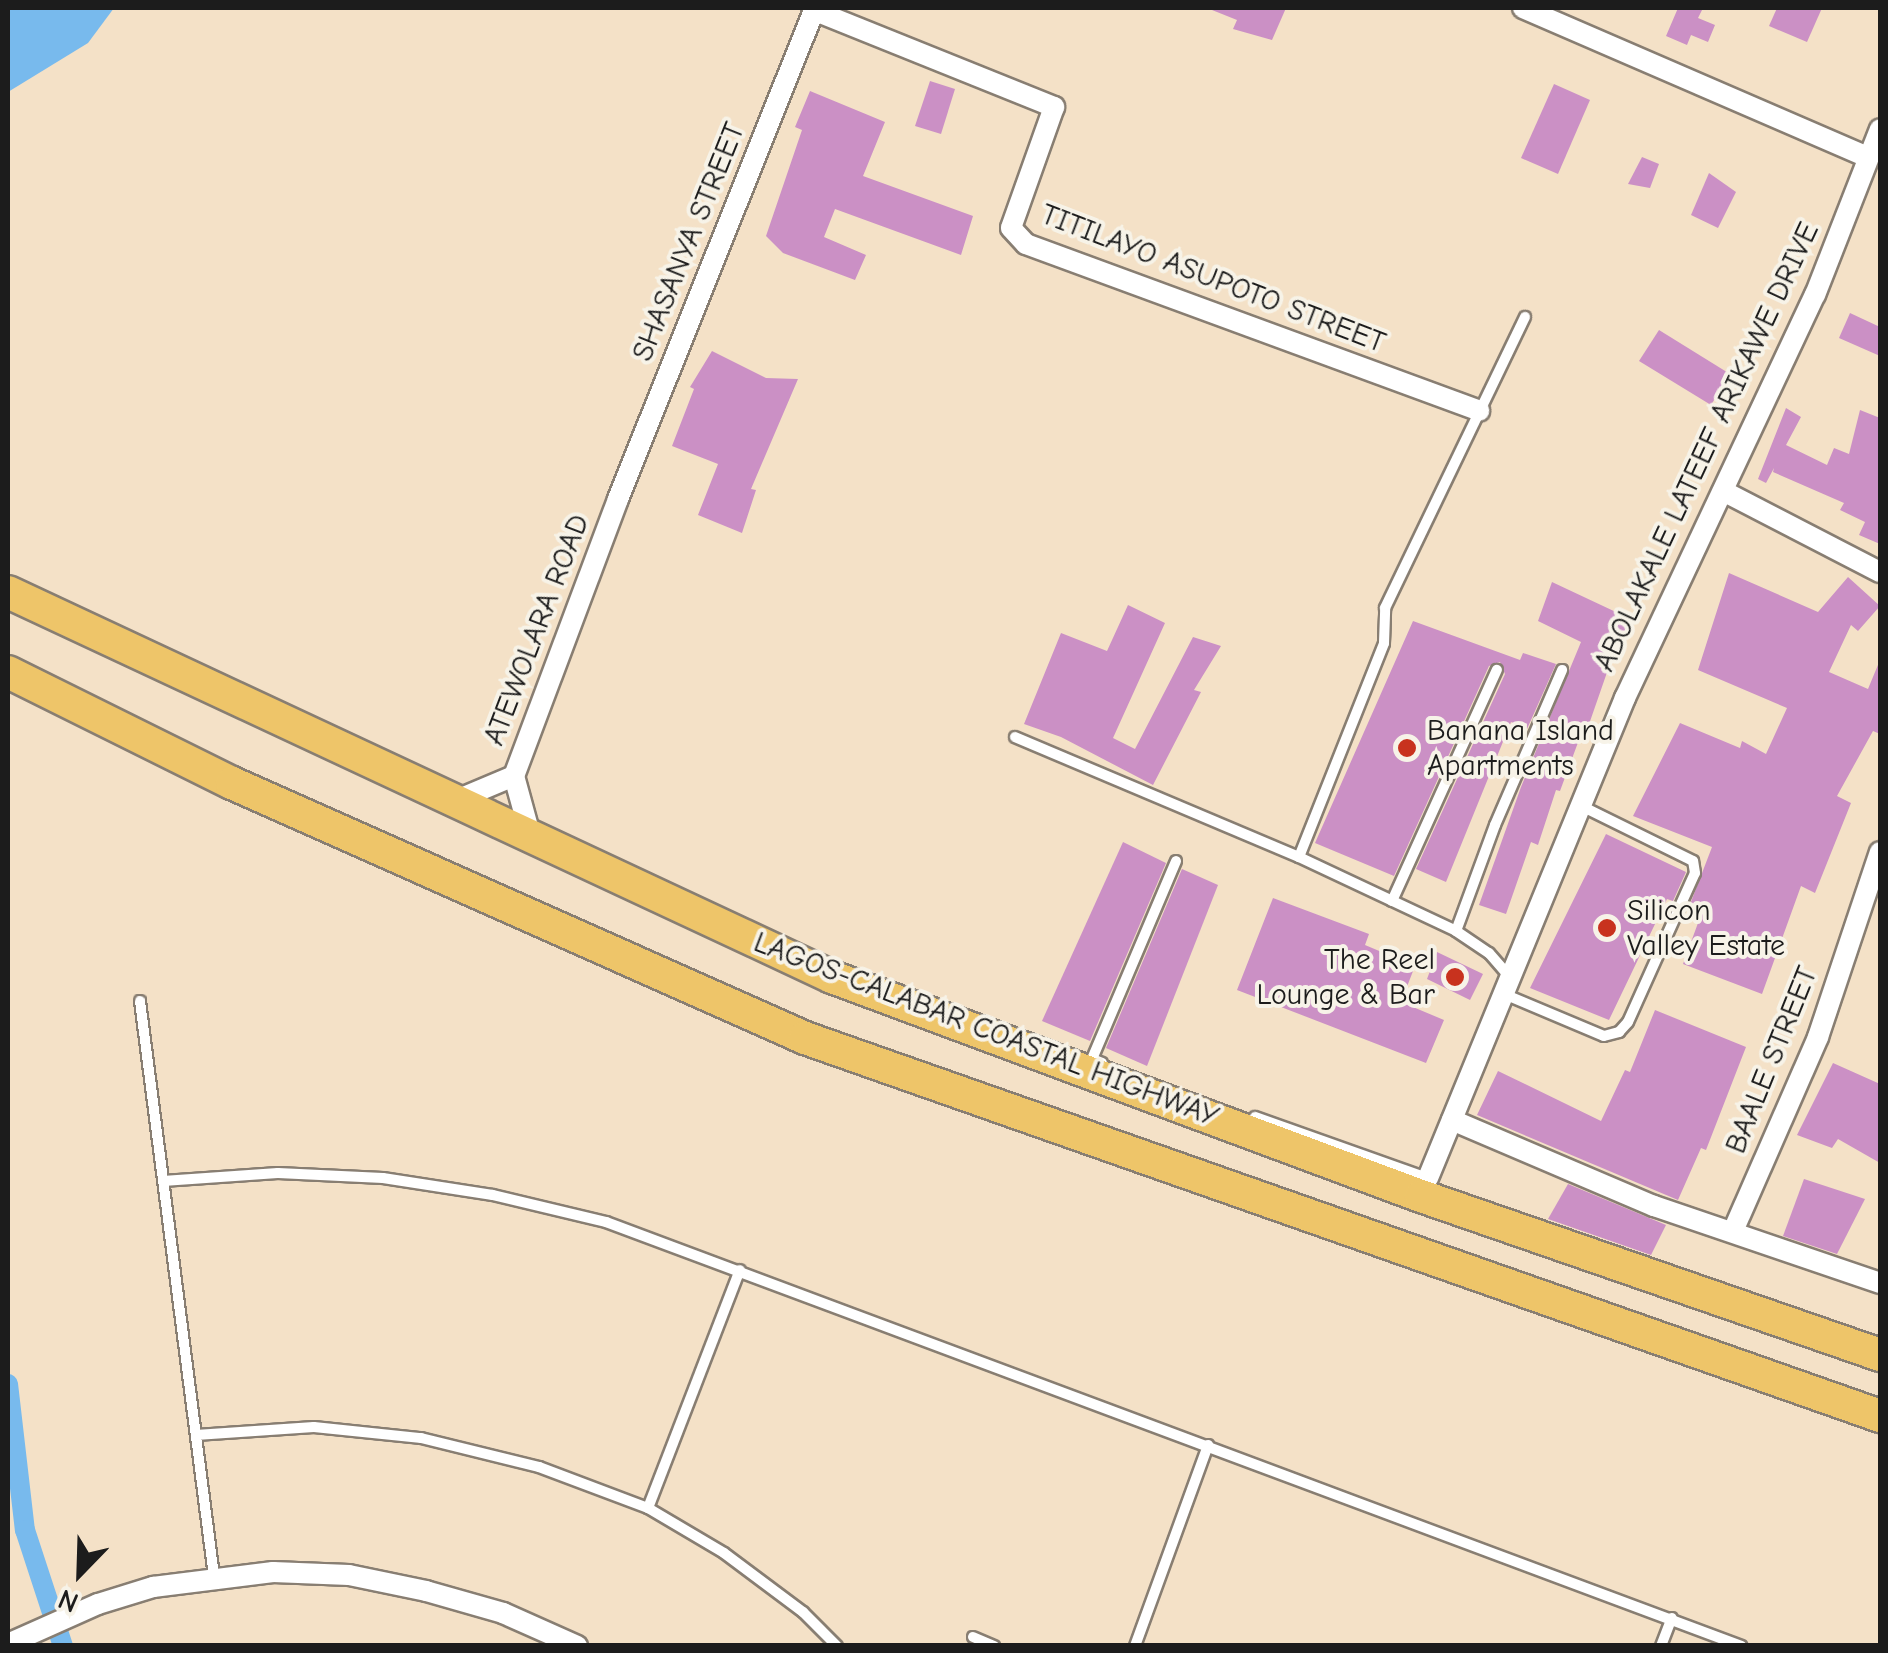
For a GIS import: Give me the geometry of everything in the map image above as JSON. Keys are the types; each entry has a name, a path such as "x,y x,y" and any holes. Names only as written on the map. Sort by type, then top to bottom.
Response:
{"highway":[{"name":"LAGOS-CALABAR COASTAL HIGHWAY","path":"8,592 832,977 1421,1196 1880,1355"},
{"name":"LAGOS-CALABAR COASTAL HIGHWAY","path":"8,672 232,783 805,1038 1880,1416"}],"street":[{"path":"1523,8 1868,157"},
{"name":"TITILAYO ASUPOTO STREET","path":"814,9 1054,107 1011,228 1026,244 1479,412"},
{"name":"SHASANYA STREET","path":"618,499 814,9"},
{"name":"ABOLAKALE LATEEF ARIKAWE DRIVE","path":"1428,1178 1625,698 1816,295 1880,129"},
{"path":"1723,491 1880,572"},
{"name":"ATEWOLARA ROAD","path":"452,802 514,776 618,499"},
{"path":"514,776 531,838"},
{"name":"BAALE STREET","path":"1733,1232 1818,1036 1880,852"},
{"path":"1452,1120 1654,1206 1880,1283"},
{"path":"8,1644 98,1604 153,1587 214,1576 273,1572 349,1575 503,1613 577,1646"}],"lane":[{"path":"1299,857 1384,642 1385,608 1524,317"},
{"path":"1392,901 1497,670"},
{"path":"1456,931 1495,825 1562,670"},
{"path":"1015,737 1299,857 1456,931 1489,953 1507,986 1604,1036 1618,1032 1628,1022 1694,872 1693,861 1581,806"},
{"path":"1130,1073 1092,1060 1176,861"},
{"path":"140,1001 214,1576"},
{"path":"1242,1112 1428,1178"},
{"path":"163,1181 278,1173 383,1178 493,1195 606,1222 1741,1646"},
{"path":"648,1508 740,1270"},
{"path":"196,1436 314,1426 421,1438 538,1468 648,1508 724,1554 802,1612 837,1646"},
{"path":"1134,1646 1208,1445"},
{"path":"1661,1646 1672,1618"},
{"path":"973,1637 994,1646"}],"water":[{"path":"8,8 114,8 88,43 8,92"}],"building":[{"path":"1207,8 1286,8 1272,40 1233,29 1237,20"},
{"path":"1678,8 1703,8 1698,18 1715,25 1708,42 1691,35 1687,45 1666,36"},
{"path":"1777,8 1822,8 1807,42 1769,26"},
{"path":"930,81 955,89 941,134 915,126"},
{"path":"1554,84 1590,100 1558,174 1521,158"},
{"path":"810,91 885,122 863,176 973,216 961,255 835,209 824,237 866,255 855,280 783,253 766,236 802,130 795,127"},
{"path":"1642,157 1659,164 1650,188 1628,184"},
{"path":"1709,173 1736,192 1718,228 1691,215"},
{"path":"1850,313 1880,327 1880,356 1839,338"},
{"path":"1659,330 1730,374 1711,405 1639,361"},
{"path":"712,351 766,378 798,379 751,489 756,490 742,533 698,515 718,464 672,446 694,389 690,387"},
{"path":"1786,408 1801,417 1786,445 1827,465 1834,448 1849,454 1860,410 1880,418 1880,544 1859,535 1865,522 1840,510 1844,503 1773,472 1774,468 1766,483 1758,479"},
{"path":"1729,573 1818,612 1848,577 1880,606 1858,631 1851,625 1829,672 1868,689 1880,660 1880,734 1873,731 1837,796 1851,803 1815,893 1801,886 1762,994 1683,964 1702,912 1689,907 1712,847 1633,816 1680,723 1740,748 1742,741 1766,754 1787,708 1698,670"},
{"path":"1552,582 1635,621 1617,660 1612,658 1587,730 1583,729 1560,791 1556,790 1538,845 1531,842 1506,914 1479,905 1521,787 1581,642 1538,621"},
{"path":"1128,605 1165,623 1113,738 1135,749 1193,637 1221,646 1194,690 1201,692 1153,785 1061,737 1024,724 1061,633 1107,651"},
{"name":"Banana Island Apartments","path":"1413,621 1520,660 1523,653 1556,664 1527,729 1511,722 1446,882 1416,869 1505,674 1500,662 1489,666 1394,876 1315,843"},
{"name":"Silicon Valley Estate","path":"1606,834 1686,872 1673,901 1667,899 1609,1020 1530,988"},
{"path":"1123,842 1166,863 1090,1041 1042,1021"},
{"path":"1182,869 1218,885 1147,1066 1106,1048"},
{"path":"1273,898 1369,934 1365,945 1415,966 1401,1002 1444,1020 1426,1063 1237,990"},
{"name":"The Reel Lounge & Bar","path":"1437,952 1483,974 1470,1000 1427,979"},
{"path":"1655,1010 1746,1047 1706,1150 1701,1148 1678,1200 1477,1115 1498,1071 1601,1121 1625,1070 1630,1072"},
{"path":"1833,1063 1880,1084 1880,1163 1838,1139 1832,1148 1797,1135"},
{"path":"1804,1179 1865,1199 1837,1254 1783,1236"},
{"path":"1568,1184 1666,1225 1651,1255 1548,1219"}],"waterway":[{"path":"8,1384 25,1530 63,1646"}],"place":[{"name":"Banana Island Apartments","path":"1407,748"},
{"name":"Silicon Valley Estate","path":"1607,928"},
{"name":"The Reel Lounge & Bar","path":"1455,977"}]}
